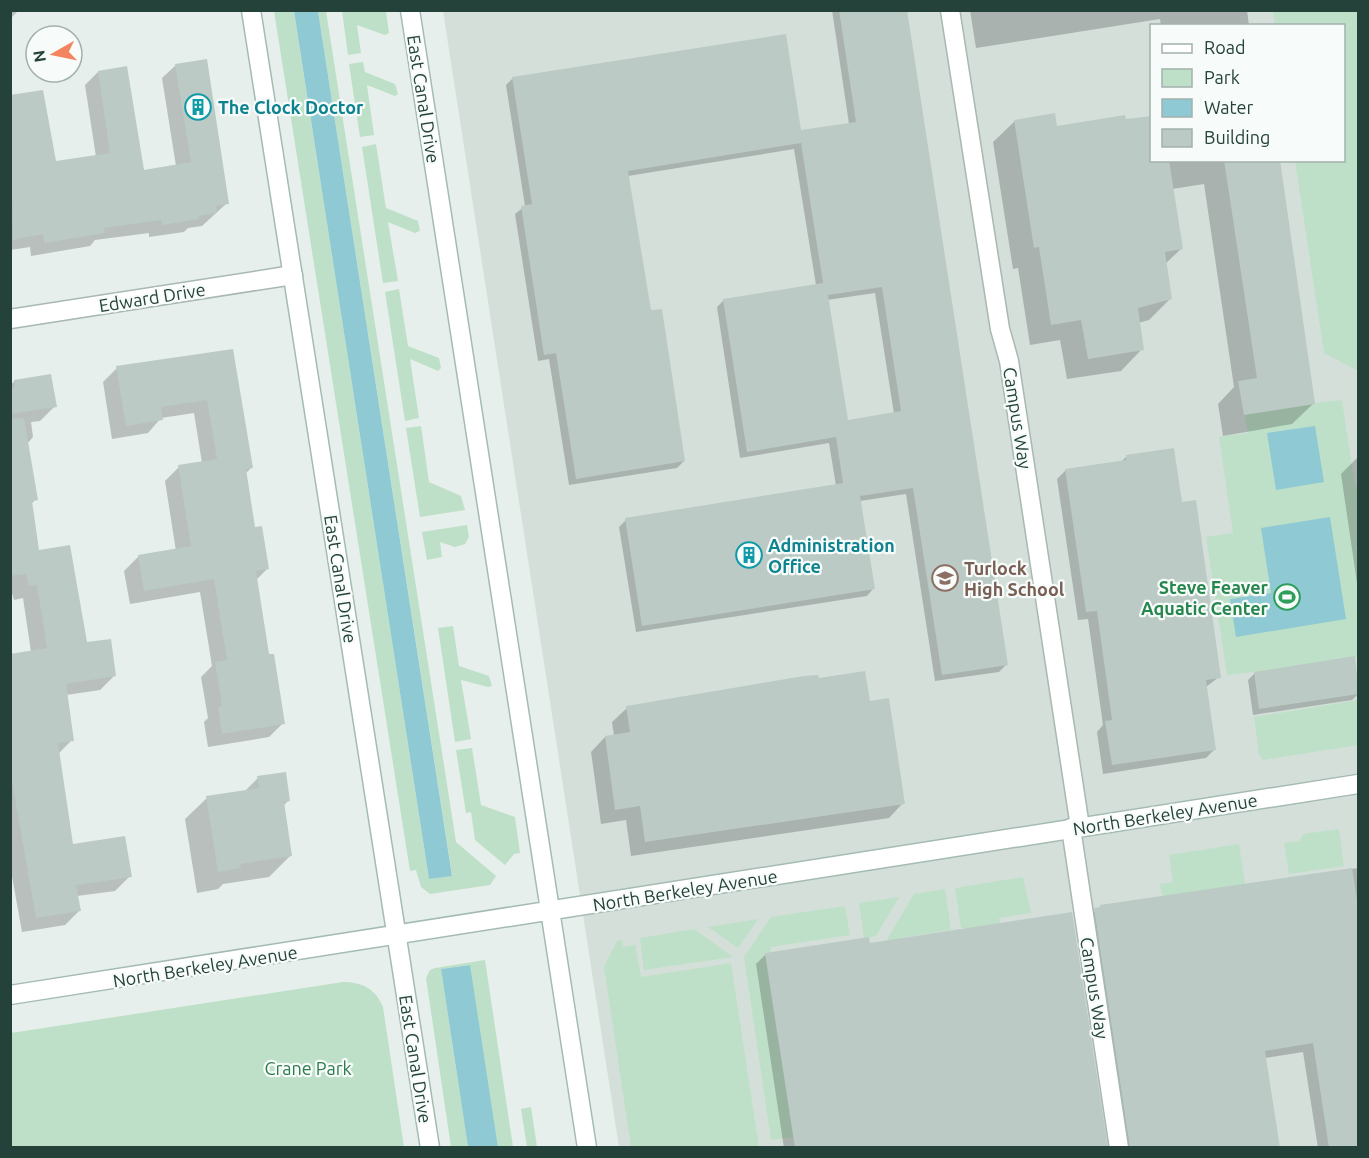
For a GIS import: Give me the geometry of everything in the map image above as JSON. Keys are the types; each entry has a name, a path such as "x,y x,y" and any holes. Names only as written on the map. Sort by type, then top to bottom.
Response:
{"street":[{"name":"East Canal Drive","path":"251,10 430,1148"},
{"name":"East Canal Drive","path":"410,10 587,1148"},
{"name":"Campus Way","path":"950,10 1000,329 1009,361 1119,1148"},
{"name":"Edward Drive","path":"10,320 292,275"},
{"name":"North Berkeley Avenue","path":"10,995 1359,783"}],"shaded area":[{"name":"Turlock High School","path":"443,11 1358,11 1358,1147 619,1147"}],"green space":[{"path":"274,11 294,11 429,879 452,875 318,11 326,11 456,842 496,876 490,885 430,894 421,887 416,870 410,871"},
{"path":"342,11 386,11 389,33 385,35 357,25 361,53 348,55"},
{"path":"1273,11 1358,11 1358,371 1324,353 1295,162 1345,162 1345,24 1275,24"},
{"path":"363,62 365,72 395,84 398,94 395,96 367,85 374,135 360,137 349,64"},
{"path":"376,144 386,208 418,221 420,231 415,233 388,222 398,281 383,283 362,147"},
{"path":"399,289 408,346 439,358 441,368 438,371 410,359 419,418 405,421 385,292"},
{"name":"Steve Feaver Aquatic Center","path":"1310,369 1315,403 1342,400 1355,486 1358,486 1358,657 1355,658 1358,694 1260,709 1254,672 1227,675 1206,537 1233,533 1219,437 1248,433 1238,381"},
{"path":"421,426 429,482 461,496 465,510 420,517 406,428"},
{"path":"467,525 469,537 465,544 455,547 440,542 442,557 427,560 422,532"},
{"path":"453,626 459,666 489,676 492,686 461,680 471,739 455,742 438,628"},
{"path":"1358,700 1358,745 1263,760 1259,755 1254,717"},
{"path":"472,748 481,805 515,817 520,853 514,854 505,865 475,840 471,812 466,813 456,750"},
{"path":"1339,829 1344,866 1289,874 1284,843 1300,841 1303,834"},
{"path":"1239,844 1245,884 1183,1012 1165,895 1162,895 1160,884 1173,882 1169,855"},
{"path":"1023,877 1031,913 999,918 1017,1035 967,928 961,928 955,888"},
{"path":"945,889 951,930 900,938 917,1050 874,970 889,936 914,894"},
{"path":"899,897 876,936 864,938 859,903"},
{"path":"845,906 850,935 771,947 771,952 765,953 777,1037 785,1037 794,1137 771,1140 744,957 771,917"},
{"path":"758,919 738,948 708,927"},
{"path":"694,929 733,957 644,970 640,938"},
{"path":"622,940 623,947 635,945 641,977 731,963 759,1147 631,1147 604,967 617,941"},
{"path":"485,960 513,1147 498,1147 469,965 441,969 468,1147 451,1147 426,978 430,970 435,968"},
{"name":"Crane Park","path":"343,982 356,983 372,991 383,1007 404,1147 11,1147 11,1033"},
{"path":"531,1107 537,1147 527,1147 521,1109"}],"water":[{"path":"294,11 318,11 452,876 429,879"},
{"path":"1315,426 1324,482 1276,490 1267,433"},
{"path":"1330,517 1346,619 1236,637 1230,599 1271,593 1261,528"},
{"path":"470,965 498,1147 468,1147 441,969"}],"building":[{"path":"839,10 907,10 1008,665 942,675 913,488 860,496 875,589 642,626 625,518 843,483 836,437 747,452 723,299 823,283 801,143 628,171 651,310 662,309 685,461 576,479 556,353 544,355 521,206 532,204 512,77 786,34 801,130 856,122","holes":["882,287 901,411 848,420 828,295"]},
{"path":"207,59 229,204 216,206 217,213 198,216 199,219 162,225 162,220 104,228 105,233 44,243 43,234 13,240 10,95 43,90 56,161 110,153 98,71 127,66 144,170 191,162 175,64"},
{"path":"1055,113 1057,126 1125,115 1126,119 1150,116 1150,162 1169,162 1183,249 1165,252 1172,299 1138,308 1144,350 1088,359 1081,320 1051,325 1039,247 1034,248 1014,120"},
{"path":"1224,162 1280,162 1315,404 1244,415 1238,381 1257,378"},
{"path":"233,349 253,468 246,469 255,527 262,526 269,569 256,571 269,654 274,654 285,724 222,734 218,707 222,706 215,662 227,660 214,579 144,591 138,555 191,546 178,465 217,459 207,400 161,407 163,420 126,426 116,366"},
{"path":"51,374 57,407 10,414 10,388 15,387 14,380"},
{"path":"24,418 38,500 32,501 39,550 70,545 87,642 111,639 116,676 66,684 74,741 58,743 73,844 125,836 132,877 76,885 81,911 36,918 10,770 10,654 47,648 37,585 29,586 26,574 10,576 10,419"},
{"path":"1174,448 1182,502 1196,500 1221,678 1206,680 1216,750 1112,765 1105,721 1112,720 1097,611 1086,612 1065,469 1126,460 1126,455"},
{"path":"1355,656 1359,694 1259,709 1254,672"},
{"path":"865,671 870,701 889,698 905,804 645,842 640,806 615,810 605,736 630,732 626,706 804,676 818,675 819,678"},
{"path":"286,772 290,801 284,802 292,856 240,864 241,868 218,872 206,796 259,788 257,776"},
{"path":"1352,868 1359,912 1359,1148 1329,1148 1313,1043 1265,1051 1280,1148 1130,1148 1094,908 1100,905"},
{"path":"1072,912 1108,1148 795,1148 765,953 869,937 870,943"}],"place":[{"name":"The Clock Doctor","path":"198,107"},
{"name":"Administration Office","path":"749,555"},
{"name":"Turlock High School","path":"945,578"},
{"name":"Steve Feaver Aquatic Center","path":"1287,597"}]}
